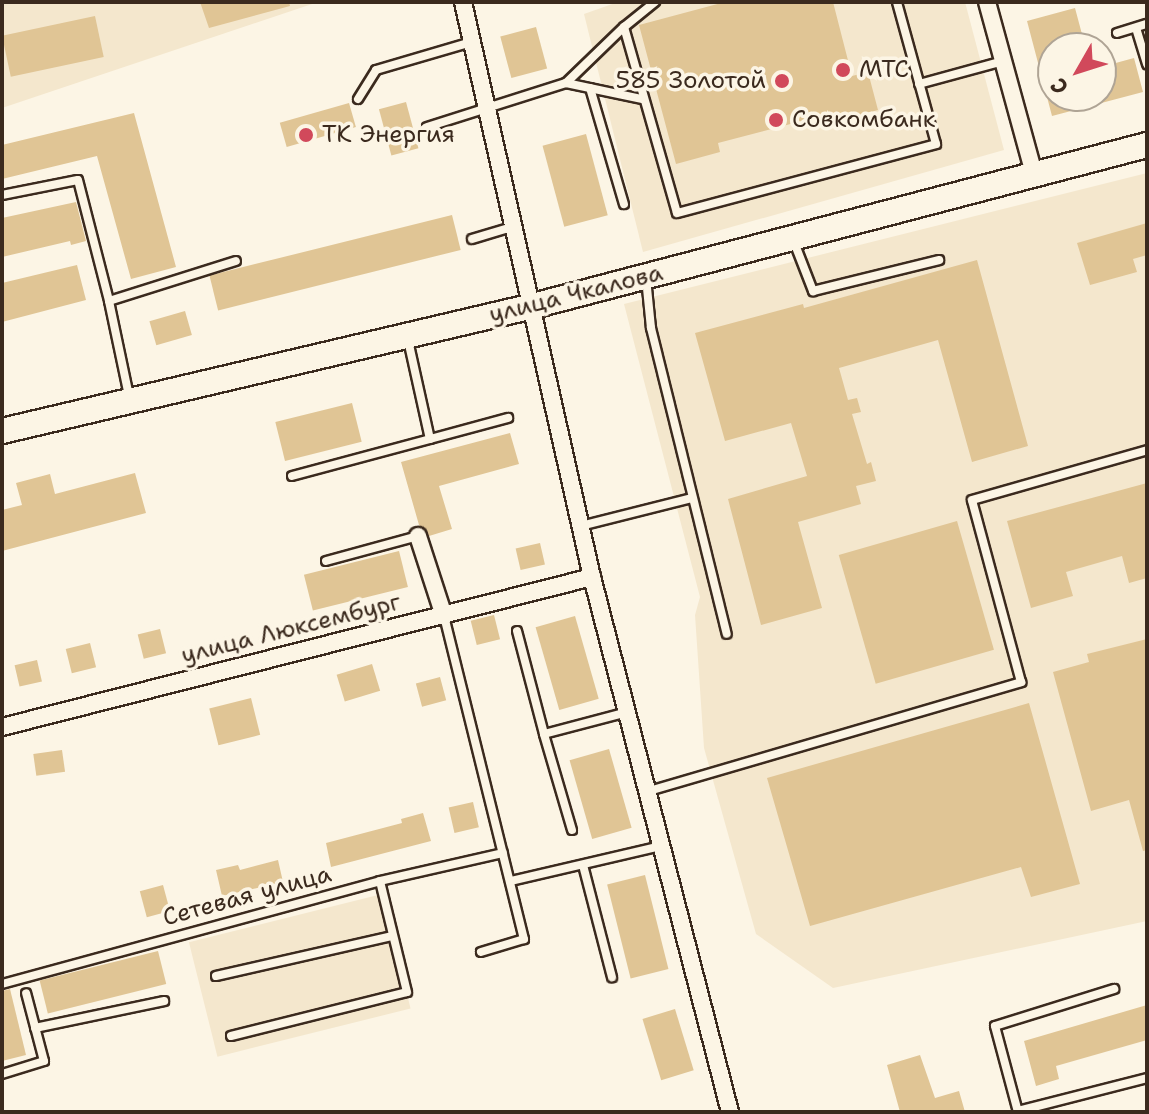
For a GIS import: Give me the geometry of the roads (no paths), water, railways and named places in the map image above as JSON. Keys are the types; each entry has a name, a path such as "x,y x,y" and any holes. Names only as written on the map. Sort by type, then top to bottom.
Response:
{"street":[{"path":"463,2 592,577 664,846 724,1111"},
{"path":"987,2 1034,174"},
{"name":"улица Чкалова","path":"2,431 529,307 1147,145"},
{"path":"418,536 444,616"},
{"name":"улица Люксембург","path":"2,727 592,577"}],"lane":[{"path":"427,127 566,83 655,2"},
{"path":"624,27 642,99 677,213 936,144 897,2"},
{"path":"1117,33 1147,24"},
{"path":"1136,28 1147,64"},
{"path":"358,99 376,70 472,42"},
{"path":"919,84 1004,61"},
{"path":"566,83 642,99"},
{"path":"590,88 624,204"},
{"path":"2,195 78,180 109,301 130,401"},
{"path":"472,239 512,227"},
{"path":"792,238 813,291 939,260"},
{"path":"109,301 236,261"},
{"path":"646,277 651,328 727,634"},
{"path":"407,336 430,439"},
{"path":"292,476 508,418"},
{"path":"649,791 1021,682 972,500 1147,450"},
{"path":"581,526 692,498"},
{"path":"326,561 418,536"},
{"path":"444,616 524,939 481,952"},
{"path":"517,631 572,830"},
{"path":"544,734 628,712"},
{"path":"511,881 664,846"},
{"name":"Сетевая улица","path":"2,984 380,881 503,853"},
{"path":"583,865 612,977"},
{"path":"231,1036 407,992 380,881"},
{"path":"216,976 392,936"},
{"path":"1114,989 995,1026 1018,1112 1147,1078"},
{"path":"2,1074 44,1061 26,993"},
{"path":"35,1028 164,1001"}],"place":[{"name":"МТС","path":"843,70"},
{"name":"585 Золотой","path":"782,81"},
{"name":"Совкомбанк","path":"776,120"},
{"name":"ТК Энергия","path":"306,135"}]}
